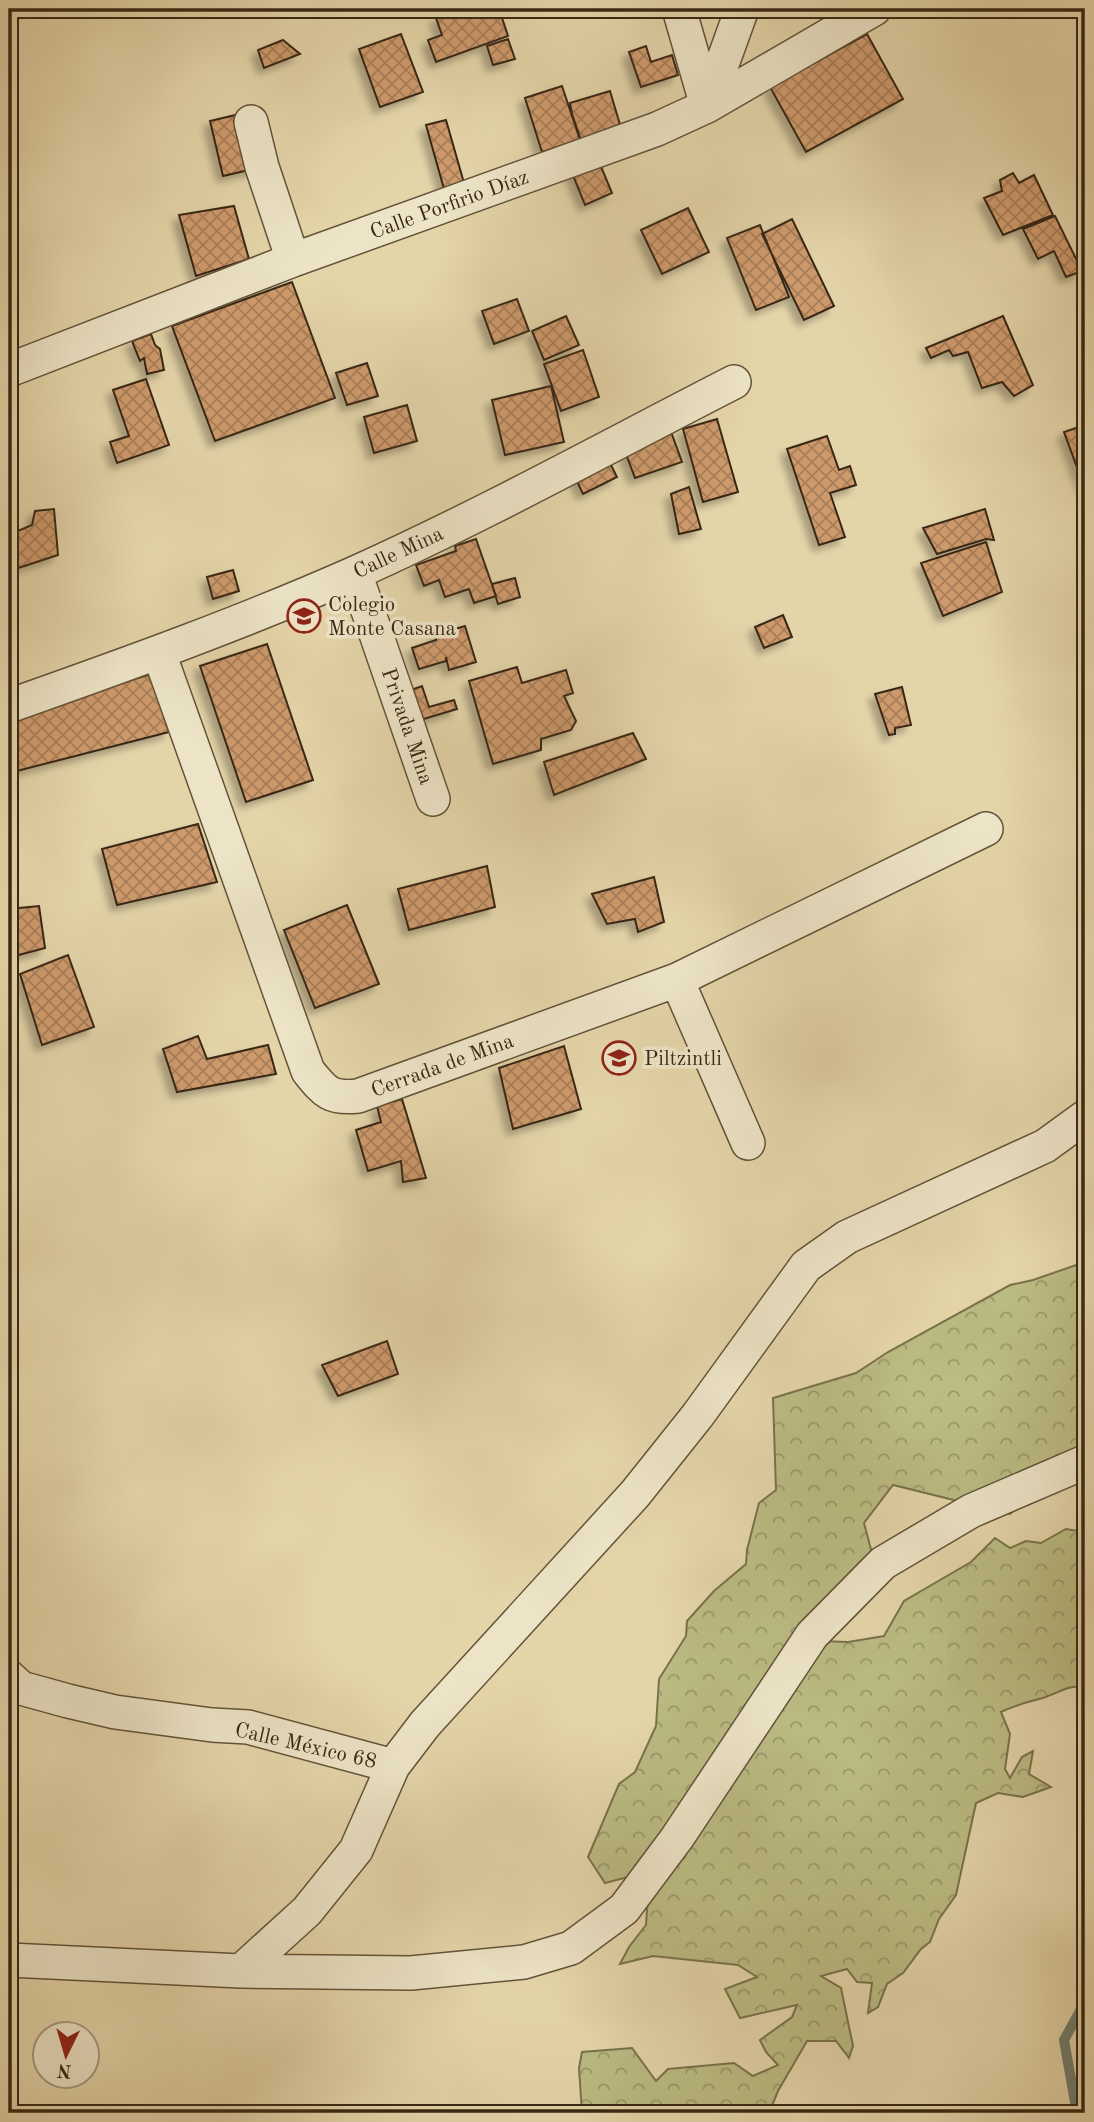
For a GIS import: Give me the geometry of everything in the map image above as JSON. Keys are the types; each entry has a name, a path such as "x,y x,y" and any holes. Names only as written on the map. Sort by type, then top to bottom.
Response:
{"street":[{"path":"679,9 706,106"},
{"path":"706,106 742,9"},
{"name":"Calle Porfirio Díaz","path":"9,370 293,260 657,129 706,106 874,9"},
{"path":"251,122 262,167 293,260"},
{"name":"Calle Mina","path":"9,706 159,653 355,573 460,523 734,382"},
{"name":"Privada Mina","path":"355,573 433,799"},
{"name":"Cerrada de Mina","path":"159,653 308,1071 324,1091 341,1098 358,1096 677,980 986,829"},
{"path":"677,980 748,1143"},
{"path":"393,1766 425,1724 635,1494 698,1415 806,1266 848,1237 1045,1146 1085,1117"},
{"path":"9,1960 241,1971 411,1973 524,1962 571,1948 624,1909 677,1838 811,1635 883,1563 971,1511 1085,1462"},
{"name":"Calle México 68","path":"9,1677 22,1688 68,1702 116,1712 248,1727 393,1766 356,1850 307,1911 241,1971"}],"green space":[{"path":"1085,1262 1085,1448 1010,1514 893,1485 864,1523 874,1561 818,1641 848,1642 884,1636 904,1601 971,1562 995,1538 1010,1548 1026,1541 1041,1543 1066,1529 1085,1532 1085,1686 1068,1688 1001,1712 1010,1734 1005,1769 1010,1778 1022,1757 1033,1751 1029,1774 1051,1787 1023,1797 998,1793 976,1803 956,1895 939,1919 930,1942 921,1949 903,1973 887,1984 878,2007 868,2013 872,1983 857,1982 847,1969 821,1976 841,1988 853,2046 849,2058 836,2041 807,2041 778,2091 769,2113 582,2113 579,2068 582,2052 632,2048 656,2081 668,2069 734,2063 753,2076 778,2065 766,2052 760,2040 792,2017 797,2005 740,2018 725,1989 757,1977 738,1965 653,1956 620,1964 646,1925 648,1895 666,1873 685,1857 675,1832 651,1871 605,1883 588,1857 619,1784 635,1772 656,1726 659,1679 686,1636 687,1621 714,1591 746,1564 759,1503 776,1490 773,1398 856,1373 888,1352 1010,1285"}],"building":[{"path":"461,9 499,9 508,36 436,62 428,40 442,35 436,18"},
{"path":"401,34 423,92 380,107 359,49"},
{"path":"867,34 903,99 806,152 770,87"},
{"path":"508,39 515,59 493,65 487,46"},
{"path":"283,40 300,54 264,68 258,50"},
{"path":"646,46 651,62 672,55 678,75 641,87 629,52"},
{"path":"562,86 580,140 542,152 525,98"},
{"path":"610,91 621,128 581,140 570,103"},
{"path":"248,112 262,167 223,176 210,121"},
{"path":"446,120 464,183 444,189 426,125"},
{"path":"597,157 612,193 585,205 570,168"},
{"path":"1013,173 1019,183 1034,175 1053,215 1003,235 984,198 1002,191 1000,180"},
{"path":"234,206 249,259 196,276 179,215"},
{"path":"688,208 709,252 662,274 641,230"},
{"path":"1055,216 1082,271 1066,277 1054,251 1038,259 1023,229"},
{"path":"792,219 834,306 804,320 762,234"},
{"path":"760,225 789,297 756,310 727,238"},
{"path":"292,282 335,398 215,441 172,326"},
{"path":"517,299 529,331 494,344 482,311"},
{"path":"566,316 579,345 544,360 532,331"},
{"path":"1003,316 1033,385 1014,396 1002,382 982,388 968,352 953,356 949,350 931,358 926,348"},
{"path":"151,334 155,345 160,349 164,370 147,374 144,358 140,361 132,341"},
{"path":"583,350 599,397 561,411 544,364"},
{"path":"367,363 378,396 347,405 336,373"},
{"path":"146,379 169,445 117,463 110,442 129,436 113,390"},
{"path":"551,386 564,442 505,455 492,400"},
{"path":"407,405 417,441 374,453 364,417"},
{"path":"717,419 738,492 703,502 683,429"},
{"path":"1085,425 1085,489 1064,432"},
{"path":"670,429 682,462 635,478 623,446"},
{"path":"827,436 839,470 850,466 856,485 830,493 845,537 819,545 787,449"},
{"path":"605,453 617,477 583,494 571,469"},
{"path":"689,487 701,529 679,534 671,494"},
{"path":"54,509 58,555 9,571 9,530 11,534 32,525 35,511"},
{"path":"985,509 994,540 986,539 937,554 923,528"},
{"path":"476,539 496,596 474,603 469,589 445,597 439,580 424,586 416,565 456,551 455,546"},
{"path":"986,542 1002,592 943,616 921,563"},
{"path":"233,570 239,591 213,599 207,577"},
{"path":"515,578 520,597 498,604 492,584"},
{"path":"783,615 792,637 764,648 755,627"},
{"path":"465,626 476,662 449,670 446,657 446,661 419,669 412,648 436,640 437,634"},
{"path":"267,644 313,780 246,802 200,666"},
{"path":"517,667 522,683 566,670 573,693 564,696 576,721 571,730 541,739 541,750 493,764 469,681"},
{"path":"151,674 169,732 9,773 9,717"},
{"path":"422,686 429,707 454,700 457,709 417,721 408,691"},
{"path":"902,687 911,725 895,728 895,734 889,735 875,694"},
{"path":"633,733 646,759 554,795 544,762"},
{"path":"198,824 217,882 117,905 102,849"},
{"path":"487,866 495,907 409,930 398,889"},
{"path":"654,877 664,922 638,932 635,919 607,924 592,894"},
{"path":"347,905 379,984 315,1008 284,930"},
{"path":"39,906 45,948 11,957 9,909"},
{"path":"68,955 94,1027 42,1045 20,974"},
{"path":"198,1036 207,1059 268,1045 276,1074 177,1092 163,1049"},
{"path":"564,1046 581,1109 513,1129 499,1068"},
{"path":"402,1099 426,1178 403,1182 401,1161 368,1171 356,1130 381,1122 377,1106"},
{"path":"387,1341 398,1374 338,1396 322,1365"}],"waterway":[{"path":"1077,2113 1064,2040 1085,2002"}],"place":[{"name":"Colegio Monte Casana","path":"304,616"},
{"name":"Piltzintli","path":"619,1058"}]}
